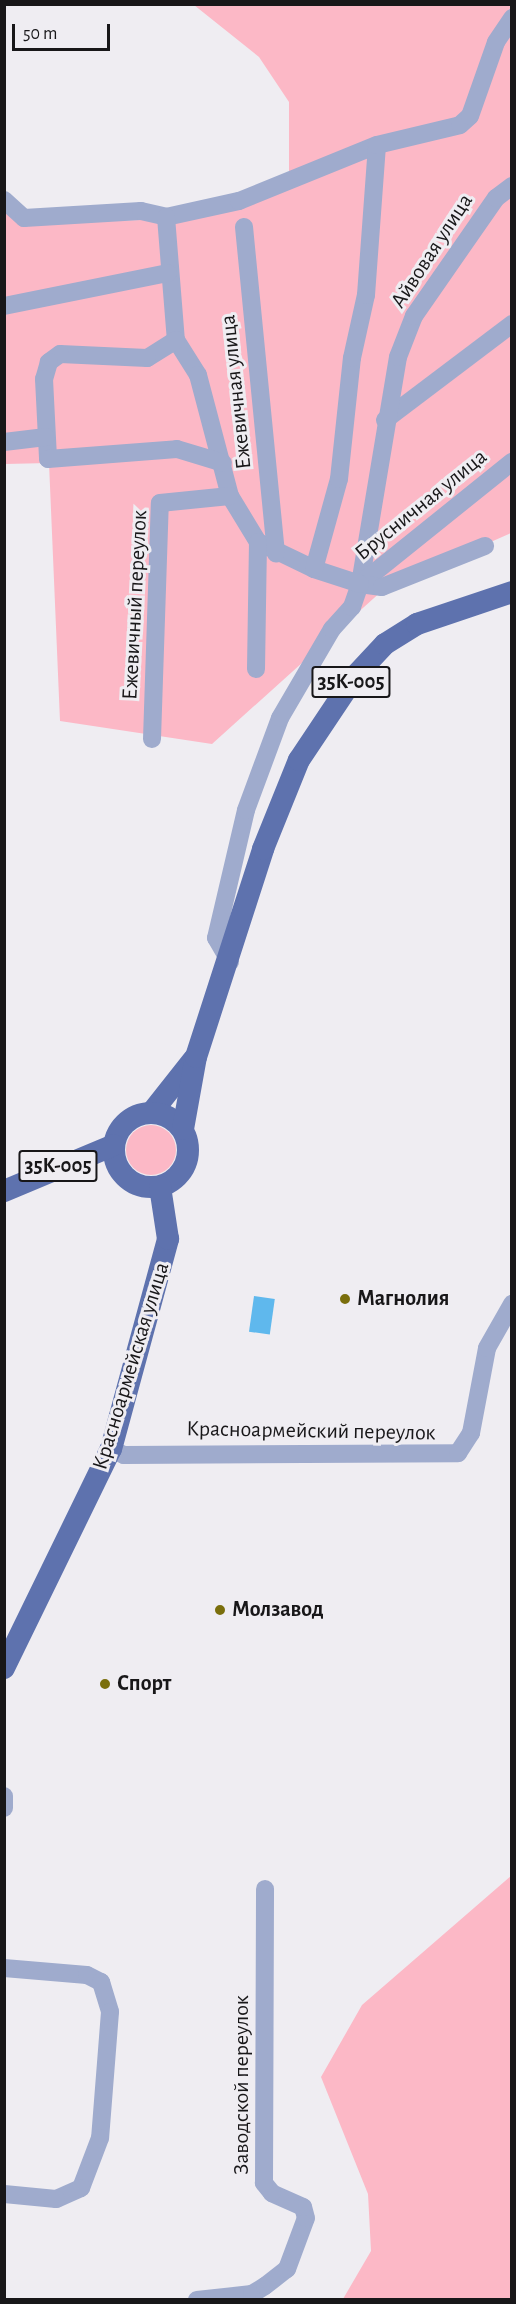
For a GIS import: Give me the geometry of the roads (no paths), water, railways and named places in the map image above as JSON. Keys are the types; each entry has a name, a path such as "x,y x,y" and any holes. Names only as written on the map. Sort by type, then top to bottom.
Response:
{"main road":[{"name":"35К-005","path":"196,1057 152,1112 121,1128 114,1145 118,1169 136,1185 160,1187 184,1167 189,1152 183,1129 196,1057 230,962 278,806 299,760 356,675 385,644 417,624 512,592"},
{"path":"152,1112 183,1129"},
{"name":"35К-005","path":"4,1191 114,1145"},
{"name":"Красноармейская улица","path":"4,1668 111,1449 168,1239 160,1187"}],"street":[{"path":"4,200 24,218 141,211 166,217 239,201 377,145 460,124 470,116 496,42 512,18"},
{"path":"314,568 339,479 352,358 366,295 377,145"},
{"name":"Айвовая улица","path":"360,584 385,420 398,357 414,316 496,198 512,186"},
{"path":"166,217 168,273 176,340 198,375 230,496 258,542 276,553 314,568 360,584 382,586 485,546"},
{"name":"Ежевичная улица","path":"244,227 276,553"},
{"path":"4,306 168,273"},
{"path":"385,420 512,324"},
{"path":"176,340 147,358 60,354 49,362 46,437 48,459 177,449 223,463"},
{"path":"4,442 46,437"},
{"name":"Брусничная улица","path":"360,584 512,462"},
{"name":"Ежевичный переулок","path":"152,739 160,503 230,496"},
{"path":"256,669 258,542"},
{"path":"230,962 216,938 246,810 280,718 333,629 352,607 360,584"},
{"name":"Красноармейский переулок","path":"111,1449 124,1455 458,1453 471,1433 487,1348 512,1304"},
{"name":"Заводской переулок","path":"197,2300 252,2294 287,2269 306,2218 303,2207 272,2193 264,2183 265,1889"},
{"path":"4,1968 87,1975 101,1982 110,2012 100,2138 81,2188 56,2199 4,2194"}],"water":[{"path":"254,1296 275,1299 270,1335 249,1332"}],"place":[{"name":"Магнолия","path":"345,1299"},
{"name":"Молзавод","path":"220,1610"},
{"name":"Спорт","path":"105,1684"}]}
